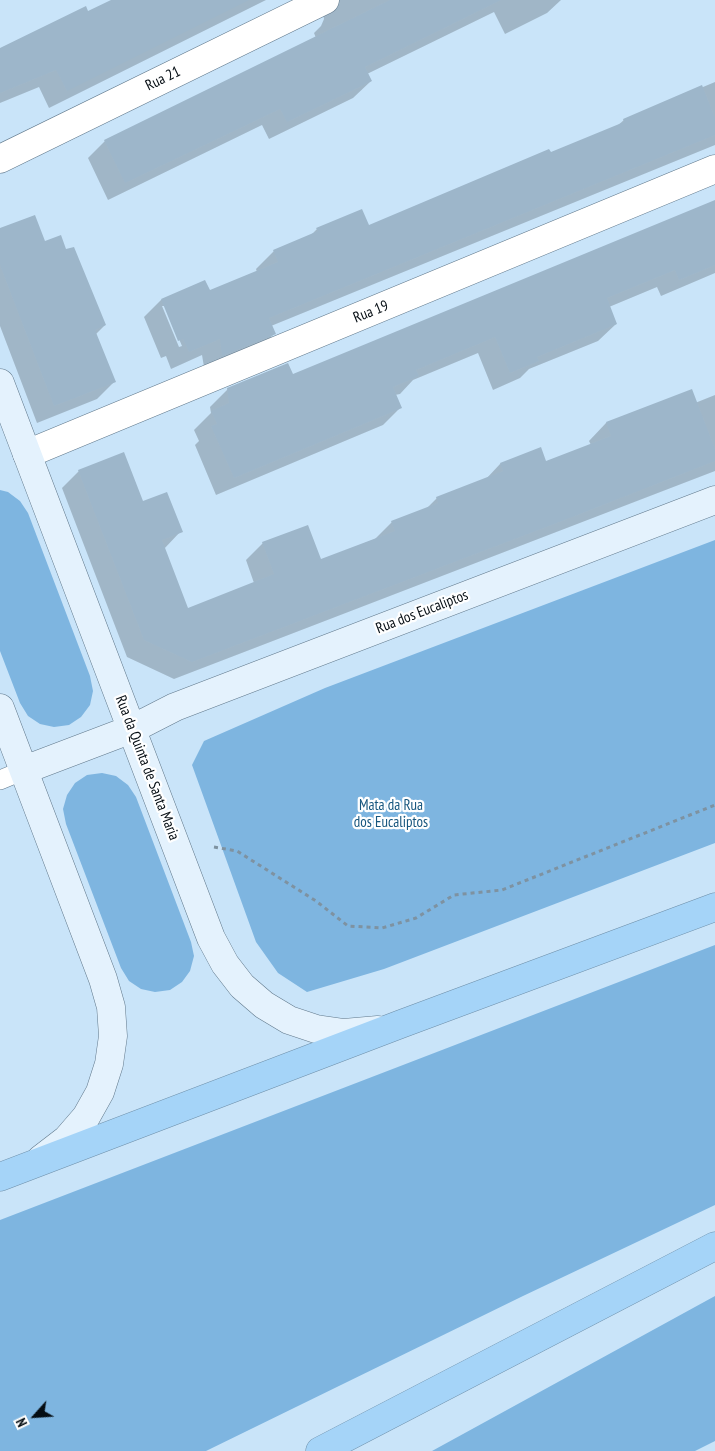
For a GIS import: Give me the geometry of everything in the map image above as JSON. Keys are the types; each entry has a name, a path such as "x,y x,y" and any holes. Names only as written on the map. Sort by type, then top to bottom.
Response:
{"highway":[{"path":"10,1174 401,1024 715,907"},
{"path":"320,1451 715,1246"}],"street":[{"name":"Rua 21","path":"0,159 325,0"},
{"name":"Rua 19","path":"27,454 715,170"},
{"name":"Rua da Quinta de Santa Maria","path":"0,383 212,938 225,964 242,986 264,1005 289,1020 316,1029 344,1033 373,1031 401,1024"},
{"name":"Rua dos Eucaliptos","path":"12,775 132,730 181,704 715,500"},
{"path":"0,708 12,775 103,979 111,1008 113,1036 109,1064 103,1083 86,1117 67,1139 45,1157 10,1174"}],"path":[{"path":"178,850 208,846 237,851 316,901 348,926 382,928 416,918 454,895 502,890 715,805"}],"green space":[{"path":"0,490 8,492 20,501 28,513 90,676 93,691 90,705 81,717 69,725 54,727 40,724 28,716 20,703 0,651"},
{"name":"Mata da Rua dos Eucaliptos","path":"715,540 715,843 384,969 307,992 278,973 256,942 192,765 204,741 325,688"},
{"path":"102,773 116,776 128,785 136,797 191,942 194,956 190,971 182,982 170,990 155,992 141,989 129,981 121,968 66,824 63,809 67,795 75,783 87,775"},
{"path":"715,945 715,1205 523,1296 206,1451 0,1451 0,1220"},
{"path":"715,1296 715,1441 695,1451 432,1451"}],"building":[{"path":"111,0 249,0 67,91 56,70 0,93 0,48 86,6 88,11"},
{"path":"390,0 501,0 365,67 372,81 287,122 280,109 125,183 104,140"},
{"path":"702,85 715,118 715,135 269,318 276,334 222,356 220,339 189,352 183,339 178,341 161,299 205,280 210,290 278,262 273,250 318,231 316,228 362,209 369,225 549,149 551,152 624,122 623,119"},
{"path":"715,200 715,265 679,280 675,270 607,298 617,324 537,357 539,361 510,373 495,337 416,370 419,376 393,387 402,408 234,478 211,426 217,424 211,411 229,403 227,388 288,363 293,374"},
{"path":"35,215 45,241 61,235 66,249 74,247 106,325 95,330 116,382 54,406 0,265 0,228"},
{"path":"692,389 715,449 715,461 192,662 144,640 78,470 124,452 143,501 167,492 183,532 162,540 188,608 274,574 262,542 308,525 321,559 395,531 391,521 438,503 436,497 503,471 500,463 541,447 546,461 611,436 606,422"}]}
